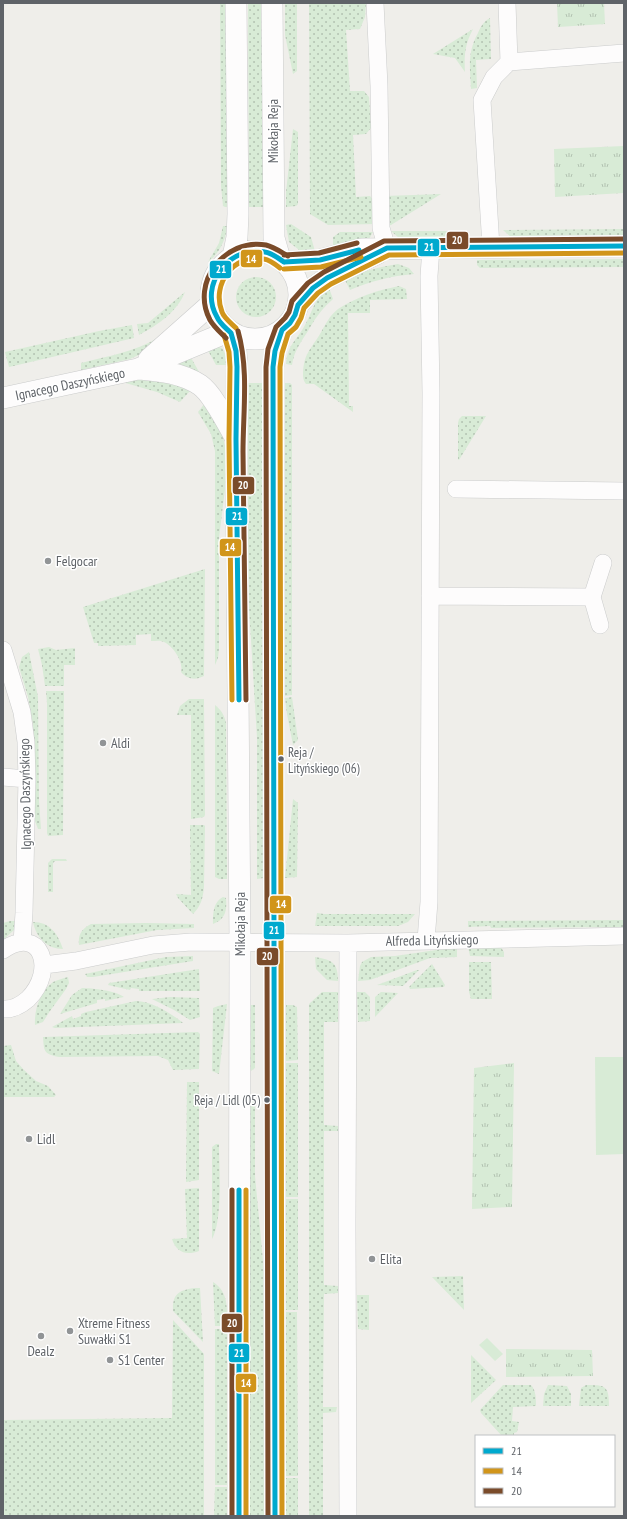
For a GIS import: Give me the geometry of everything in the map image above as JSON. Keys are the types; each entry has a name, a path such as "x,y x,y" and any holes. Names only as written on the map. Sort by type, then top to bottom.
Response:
{"street":[{"path":"233,257 237,237 238,214 236,3"},
{"name":"Mikołaja Reja","path":"272,3 274,238 282,260"},
{"path":"375,3 379,86 381,228 387,248"},
{"path":"507,3 509,62"},
{"path":"491,247 482,100 494,77 509,62 624,53"},
{"path":"387,248 328,278 313,288 298,305 290,323 273,336 263,339 246,339 230,332 222,325 215,315 211,304 212,283 224,264 233,257 254,251 265,252 282,260 320,260 362,249 387,248 624,246"},
{"path":"426,940 429,902 431,393 428,276 431,248"},
{"path":"282,260 295,277 298,286 298,305"},
{"name":"Ignacego Daszyńskiego","path":"138,369 211,304"},
{"path":"275,1516 273,942 274,367 275,351 282,330"},
{"name":"Mikołaja Reja","path":"230,332 236,351 237,367 236,439 240,942 239,1516"},
{"name":"Ignacego Daszyńskiego","path":"3,398 138,369 230,332"},
{"name":"Ignacego Daszyńskiego","path":"138,369 162,371 183,376 200,385 207,391 236,439"},
{"path":"456,489 624,491"},
{"path":"600,625 592,597 603,563"},
{"path":"430,596 592,597"},
{"name":"Ignacego Daszyńskiego","path":"3,650 22,712 26,742 27,779 22,942"},
{"path":"3,776 27,779"},
{"name":"Alfreda Lityńskiego","path":"44,965 76,961 153,945 191,942 348,943 624,936"},
{"path":"3,950 16,942 31,944 38,949 43,958 44,965 40,984 32,994 18,1006 3,1009"},
{"path":"348,943 348,1516"}],"green space":[{"path":"220,3 227,3 227,207 223,206 221,186"},
{"path":"248,3 264,3 265,207 249,207"},
{"path":"285,3 297,3 297,71 293,74 285,35"},
{"path":"309,3 366,3 365,17 360,29 346,30 350,91 364,91 369,97 371,128 366,134 353,135 356,197 370,196 375,202 376,224 328,225 310,214"},
{"path":"557,3 604,3 605,24 558,27"},
{"path":"490,18 491,59 476,60 477,88 471,89 470,60 472,47 481,26"},
{"path":"473,29 468,40 466,50 465,72 455,58 433,54"},
{"path":"293,129 298,132 298,204 296,206 286,207 286,192"},
{"path":"624,146 624,193 555,197 554,149"},
{"path":"441,194 391,225 387,226 385,196"},
{"path":"291,224 311,237 316,255 303,253 289,242 286,225"},
{"path":"223,226 227,226 219,251 208,262 219,243"},
{"path":"624,229 624,238 515,239 503,230"},
{"path":"391,231 461,231 465,239 406,239 399,238"},
{"path":"340,232 373,232 369,239 333,250 333,237"},
{"path":"624,259 624,267 480,268 477,265 477,260"},
{"path":"398,264 409,268 414,274 381,279 350,290 345,280 358,274 384,266"},
{"path":"260,277 267,280 273,286 276,297 275,305 267,314 260,317 252,317 245,314 237,305 236,293 239,286 248,278"},
{"path":"399,286 406,289 407,299 370,300 370,313 348,313 349,406 353,406 353,412 314,384 306,384 303,373 306,356 332,314 345,305 360,298"},
{"path":"329,288 333,299 319,314 300,343 294,355 292,365 286,364 289,351 302,331 317,300"},
{"path":"185,292 182,299 172,312 153,327 139,335 137,324 148,323"},
{"path":"132,325 134,338 9,367 5,352"},
{"path":"159,337 145,352 130,359 81,370 81,363 131,350"},
{"path":"212,345 222,348 227,357 228,365 216,365 206,347"},
{"path":"190,356 202,377 177,366 179,361"},
{"path":"142,378 171,383 190,391 180,402 157,392 122,382"},
{"path":"248,383 264,383 264,878 257,879 257,738 248,591"},
{"path":"285,383 290,383 292,385 292,695 285,696"},
{"path":"205,403 221,429 226,450 227,473 219,538 219,649 218,658 215,665 215,451 211,434 198,412"},
{"path":"462,416 486,416 459,460 458,423"},
{"path":"205,569 204,676 198,678 186,677 181,672 182,668 179,659 171,647 164,642 151,641 151,634 136,635 136,645 98,646 98,643 94,643 83,607"},
{"path":"49,647 56,650 75,648 75,665 64,665 64,686 45,686 38,649"},
{"path":"29,652 38,697 39,801 41,829 38,829 35,821 33,725 28,697 19,667 22,657"},
{"path":"46,691 64,691 63,835 48,836 47,833"},
{"path":"292,697 298,740 293,745 285,698"},
{"path":"189,699 204,699 205,815 204,817 191,819 191,715 177,715 180,706"},
{"path":"215,705 222,712 226,723 227,879 219,879 215,877"},
{"path":"293,799 298,803 297,877 285,878"},
{"path":"190,825 205,826 204,891 200,905 193,914 176,894 191,895"},
{"path":"52,859 66,859 67,861 55,861 53,863 53,892 48,892 48,863"},
{"path":"223,897 226,898 225,914 221,920 213,924 215,905"},
{"path":"317,913 415,914 408,922 398,926 315,926"},
{"path":"624,920 624,927 468,927 468,921"},
{"path":"15,921 14,930 3,940 3,923"},
{"path":"33,922 44,924 49,927 59,938 63,949 52,947 43,941 37,933"},
{"path":"91,924 194,924 194,928 157,930 79,945 81,933"},
{"path":"500,946 504,952 504,957 470,956 468,947"},
{"path":"457,947 457,957 430,958 370,980 358,981 362,962 371,957 395,956"},
{"path":"193,956 193,961 93,977 87,977 85,974 166,957"},
{"path":"315,957 326,959 333,963 337,970 338,981 327,980 316,969"},
{"path":"469,962 491,962 492,999 471,999 469,992"},
{"path":"432,964 445,985 444,987 410,989 409,987"},
{"path":"199,969 200,991 139,991 139,989 131,988 130,990 108,985 109,983"},
{"path":"419,970 403,986 377,985"},
{"path":"68,977 69,983 66,989 43,1022 35,1025 37,1007 45,990 53,982"},
{"path":"82,988 98,989 124,997 105,1001 105,999 97,1000 97,1003 60,1014 72,995"},
{"path":"322,992 338,992 338,1022 324,1022 324,1125 338,1126 338,1131 324,1131 324,1285 338,1286 338,1293 324,1294 323,1405 323,1407 337,1407 336,1412 323,1413 323,1516 309,1516 309,1004"},
{"path":"357,992 365,992 370,997 370,1021 358,1022"},
{"path":"381,992 398,993 375,1017 375,997"},
{"path":"170,997 199,998 200,1017 190,1020 152,999"},
{"path":"136,1001 149,1003 168,1012 183,1023 52,1027 72,1016 73,1019 86,1012"},
{"path":"227,1004 219,1074 212,1071 213,1008"},
{"path":"249,1005 255,1005 255,1068 251,1071 250,1070"},
{"path":"286,1005 293,1005 297,1007 298,1060 286,1061"},
{"path":"198,1032 200,1034 199,1069 173,1070 168,1060 158,1056 59,1057 50,1055 46,1052 43,1037"},
{"path":"11,1045 16,1061 36,1081 48,1086 56,1095 54,1097 3,1097 3,1046"},
{"path":"595,1057 624,1057 624,1154 596,1155"},
{"path":"286,1063 298,1063 298,1197 286,1197"},
{"path":"514,1063 512,1207 472,1209 474,1068"},
{"path":"187,1082 199,1082 199,1180 186,1182"},
{"path":"252,1094 255,1097 255,1176 264,1271 264,1516 249,1516 250,1095"},
{"path":"219,1144 220,1193 218,1220 212,1239 212,1147"},
{"path":"199,1188 199,1251 186,1253 182,1252 176,1247 172,1239 187,1238 185,1189"},
{"path":"286,1199 298,1199 298,1310 286,1310"},
{"path":"463,1276 464,1310 432,1277"},
{"path":"213,1282 222,1291 226,1301 227,1326 215,1326"},
{"path":"200,1288 203,1342 173,1311 175,1297 185,1290"},
{"path":"357,1295 369,1295 369,1330 358,1329"},
{"path":"286,1312 297,1312 298,1476 286,1476"},
{"path":"173,1320 204,1354 204,1516 3,1516 3,1420 172,1418"},
{"path":"215,1329 227,1329 227,1485 215,1485"},
{"path":"487,1338 503,1354 495,1361 479,1345"},
{"path":"506,1349 592,1350 593,1376 506,1377"},
{"path":"471,1355 496,1380 471,1403"},
{"path":"503,1385 531,1385 534,1389 536,1406 513,1407 512,1421 519,1422 517,1432 514,1433 514,1435 501,1435 480,1410"},
{"path":"548,1385 567,1386 571,1394 571,1406 543,1406 544,1394"},
{"path":"586,1385 598,1385 605,1388 608,1394 609,1406 579,1406 581,1388"},
{"path":"286,1478 298,1478 298,1516 286,1516"},
{"path":"215,1487 227,1487 227,1516 214,1516"}],"transit line":[{"name":"20","path":"268,1516 266,367 268,349 276,327 289,312 292,301 308,283 324,272 384,241 624,239"},
{"name":"20","path":"284,255 319,253 357,243"},
{"name":"20","path":"226,338 210,320 205,306 205,291 208,278 215,266 225,256 237,248 251,245 266,245 288,256"},
{"name":"21","path":"275,1516 273,367 275,351 282,330 290,323 295,315 298,305 313,288 327,278 387,248 624,246"},
{"name":"21","path":"284,262 320,260 359,250"},
{"name":"21","path":"231,333 218,319 212,304 212,292 215,280 221,270 229,261 252,251 268,253 284,262"},
{"name":"14","path":"282,1516 280,367 282,353 288,334 296,327 304,308 318,293 331,284 389,255 624,253"},
{"name":"14","path":"284,269 321,267 361,257"},
{"name":"14","path":"236,328 223,314 219,301 223,281 228,273 243,261 253,258 268,260 280,268"},
{"name":"20","path":"238,331 243,361 245,391 243,452 246,700"},
{"name":"21","path":"231,333 236,351 237,367 236,439 239,700"},
{"name":"14","path":"224,335 229,352 230,367 229,439 232,700"},
{"name":"20","path":"232,1190 232,1516"},
{"name":"21","path":"239,1190 239,1516"},
{"name":"14","path":"246,1190 246,1516"}],"place":[{"name":"Felgocar","path":"48,561"},
{"name":"Aldi","path":"103,743"},
{"name":"Reja / Lityńskiego (06)","path":"281,759"},
{"name":"Reja / Lidl (05)","path":"267,1100"},
{"name":"Lidl","path":"29,1139"},
{"name":"Elita","path":"372,1259"},
{"name":"Xtreme Fitness Suwałki S1","path":"70,1331"},
{"name":"Dealz","path":"41,1336"},
{"name":"S1 Center","path":"110,1360"}]}
